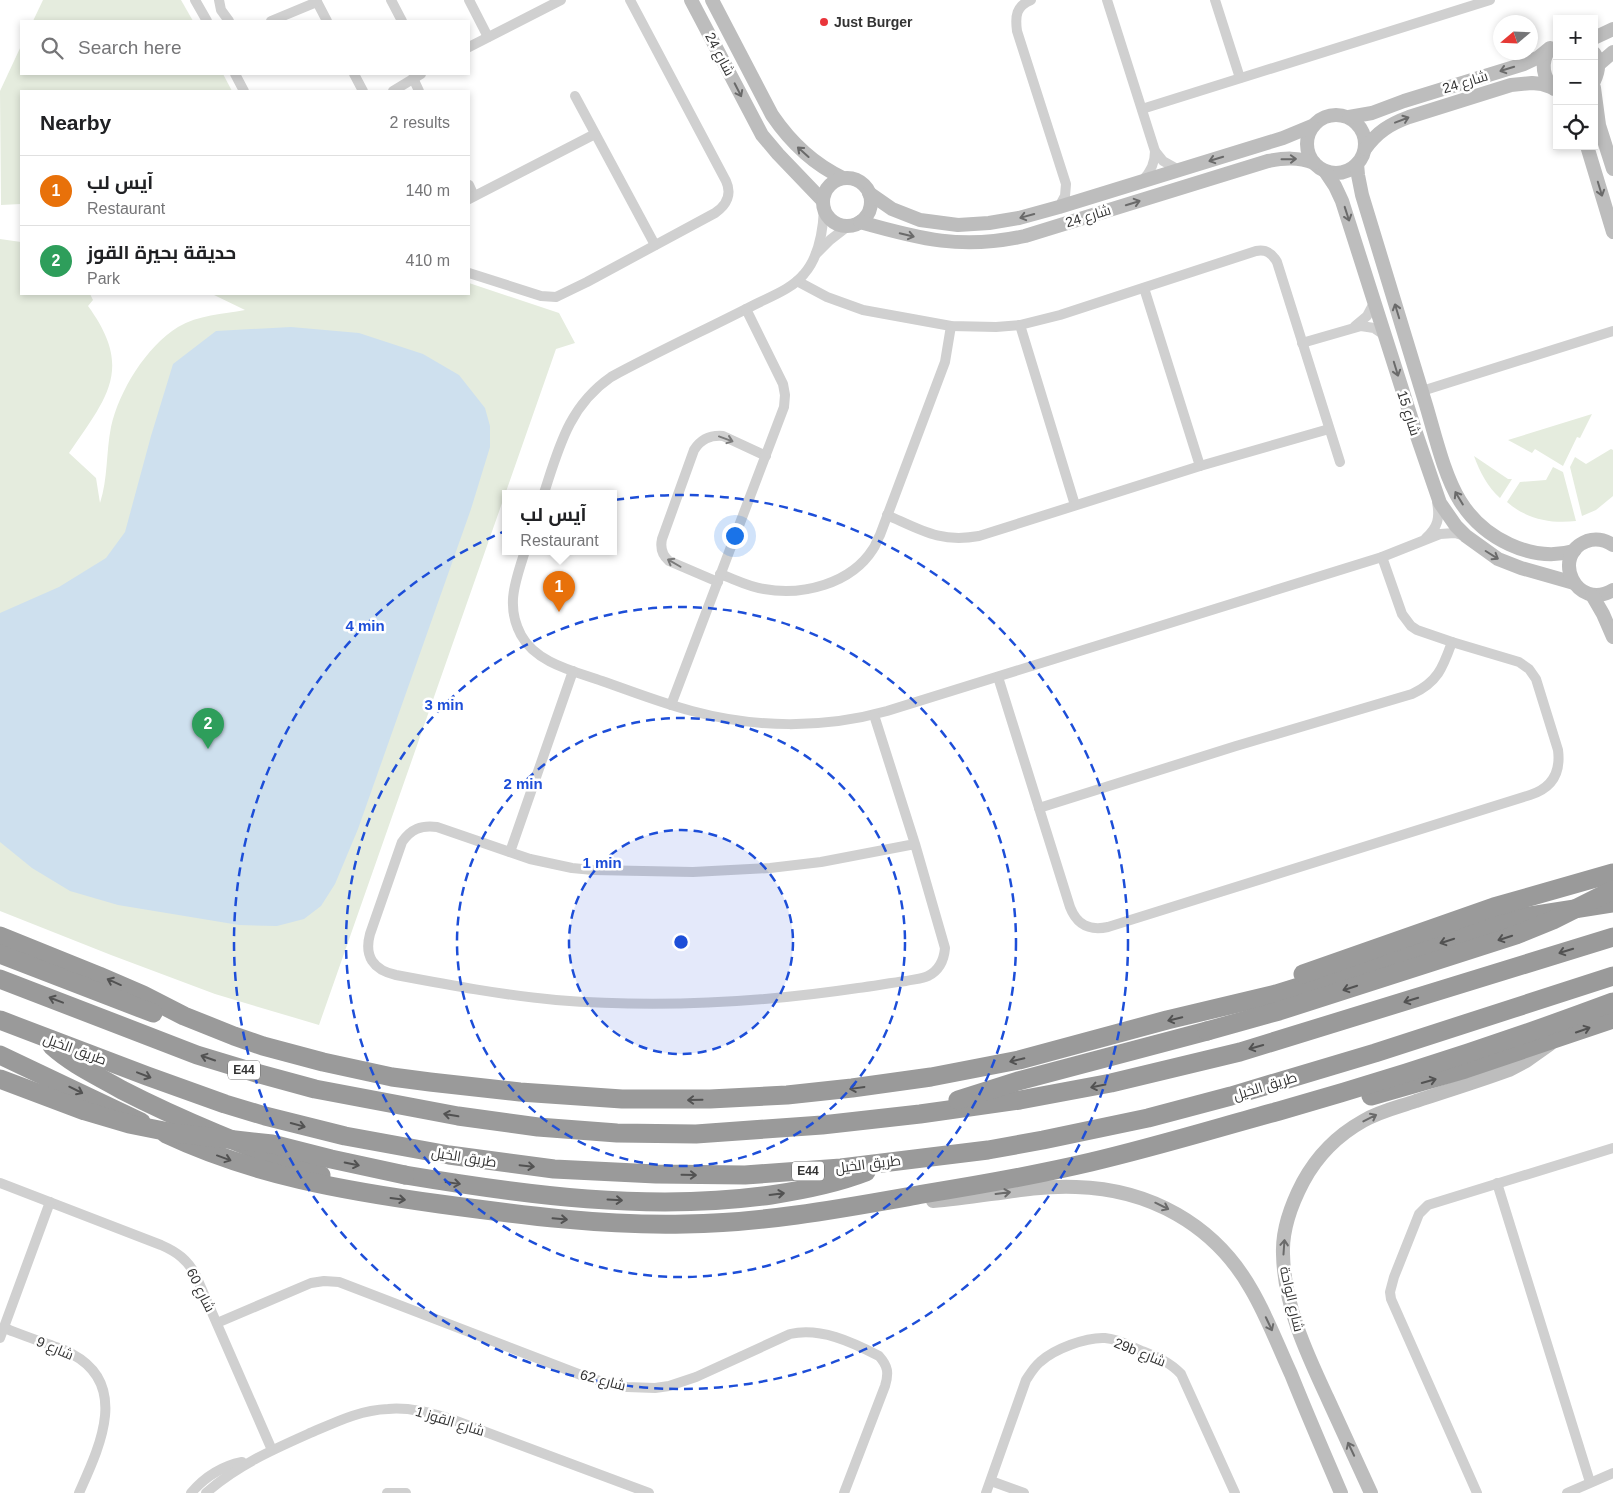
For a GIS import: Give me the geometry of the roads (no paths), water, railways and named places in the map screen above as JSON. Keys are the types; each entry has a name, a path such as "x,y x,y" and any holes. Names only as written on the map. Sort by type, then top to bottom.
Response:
{"highway":[{"path":"1222,1008 1281,982 1346,958 1478,913 1613,873"},
{"path":"920,1114 993,1088 1279,1011 1516,935 1553,920 1613,890"},
{"path":"0,936 99,976 206,1025 292,1055 354,1069 430,1082 520,1092 622,1099 672,1100 787,1095 852,1088 931,1077 1036,1056 1167,1020 1222,1008 1299,987 1523,917 1613,903"},
{"name":"E44","path":"0,979 197,1054 256,1074 345,1095 499,1122 588,1132 696,1134 822,1125 920,1114 1075,1090 1198,1063 1283,1039 1613,937"},
{"path":"0,954 151,1012 178,1020 206,1025"},
{"name":"طريق الخيل","path":"0,1020 186,1091 273,1118 362,1139 486,1161 577,1170 696,1176 793,1172 889,1162 1015,1146 1107,1127 1231,1096 1375,1053 1613,976"},
{"path":"0,1055 175,1139 224,1158 274,1174 364,1194 522,1215 660,1224 712,1223 754,1220 885,1201 1004,1181 1094,1162 1278,1111 1443,1062 1613,1002"},
{"path":"1278,1111 1327,1105 1399,1089 1458,1072 1613,1019"},
{"path":"42,1036 75,1064 167,1112 238,1144 318,1174 364,1194"},
{"path":"0,1061 48,1077"},
{"path":"0,1079 85,1111 129,1124 174,1133 272,1144 405,1175 548,1195 639,1201 701,1202 752,1198 823,1186 853,1177 889,1162"}],"street":[{"path":"195,0 206,20 220,5 229,20"},
{"path":"391,0 401,20"},
{"path":"469,0 488,37"},
{"path":"470,46 546,3 561,0"},
{"path":"470,274 541,296 556,297 720,210 727,202 728,186 630,0"},
{"name":"شارع 24","path":"691,0 762,135 823,205"},
{"path":"1031,0 1020,7 1016,25 1066,184 1066,192 1059,207"},
{"path":"1107,0 1155,151 1154,164 1143,180"},
{"path":"1215,0 1240,78"},
{"path":"1142,108 1490,0"},
{"path":"273,20 316,1 326,20"},
{"name":"شارع 24","path":"714,2 772,115 782,130 810,159 826,171 844,178"},
{"path":"1598,36 1613,29"},
{"path":"1553,46 1545,58 1543,69 1547,80 1553,87"},
{"name":"شارع 24","path":"1349,117 1372,113 1404,101 1524,64 1539,57 1553,46"},
{"path":"1598,58 1613,52"},
{"path":"236,75 243,90"},
{"path":"355,75 362,90"},
{"path":"395,90 417,76 420,90"},
{"name":"شارع 24","path":"1364,149 1381,130 1409,117 1511,85 1532,83 1553,88"},
{"path":"575,96 655,245"},
{"path":"1596,105 1613,169"},
{"path":"1333,114 1349,117 1364,134 1364,149 1357,164 1350,169 1334,173 1325,171 1314,163 1308,154 1306,145 1312,126 1318,120 1333,114"},
{"name":"شارع 24","path":"869,194 900,213 920,220 942,224 997,222 1059,207 1283,138 1312,126"},
{"path":"472,197 596,134"},
{"path":"1588,150 1613,232"},
{"path":"1155,151 1168,165 1179,170"},
{"name":"شارع 24","path":"854,224 936,241 966,244 996,242 1025,236 1268,161 1295,158 1314,163"},
{"name":"شارع 15","path":"1357,164 1362,195 1422,392 1450,482 1461,502 1480,524 1498,538 1519,548 1541,554 1553,555 1574,551 1578,546 1588,541 1599,539 1610,541"},
{"name":"شارع 15","path":"1325,171 1342,201 1436,494 1448,515 1466,536 1487,553 1509,564 1574,582"},
{"path":"545,490 568,425 583,403 601,384 622,371 784,290 796,281 805,273 814,256 820,237 823,205 827,189 844,178 859,182 865,187 871,200 869,212 830,240 814,256"},
{"path":"823,205 827,216 833,222 840,225 854,224"},
{"path":"796,281 827,297 863,310 951,326 1020,325 1060,315 1263,250 1274,256 1277,262 1340,462"},
{"path":"1144,288 1200,466"},
{"path":"1354,327 1368,316 1375,301"},
{"path":"671,705 784,407 785,395 783,384 746,310"},
{"path":"1020,325 1075,505"},
{"path":"766,456 722,436 711,436 701,441 694,450 662,539 661,549 666,558 674,564 719,578 776,591 812,589 831,583 847,574 862,563 873,549 945,362 951,326"},
{"path":"1302,343 1361,326 1374,328 1386,336"},
{"path":"1422,392 1613,331"},
{"path":"887,515 930,534 941,537 965,538 1200,466 1329,429"},
{"path":"1422,542 1431,534 1437,524 1439,513 1436,494"},
{"path":"525,555 512,594 512,609 522,636 531,648 542,657 671,705 725,719 777,724 819,723 874,715 1382,557 1448,533 1466,536"},
{"path":"1574,551 1569,563 1571,577 1579,588 1592,595 1613,637"},
{"path":"998,678 1072,912 1086,927 1096,928 1117,924 1540,792 1554,779 1558,770 1559,760 1558,750 1533,673 1520,662 1417,630 1406,621 1402,614 1382,557"},
{"path":"1592,595 1606,594 1613,590"},
{"path":"1039,808 1236,746 1412,694 1432,682 1440,672 1452,642"},
{"path":"510,852 573,670"},
{"path":"874,715 915,844 945,948 944,957 940,965 927,976 870,987 778,999 711,1003 618,1003 554,1000 489,992 386,973 378,968 368,952 367,943 402,842 407,835 421,827 437,827 551,864 593,870 710,872 770,868 821,862 915,844"},
{"path":"1546,893 1613,866"},
{"name":"شارع الواحة","path":"1371,1493 1307,1352 1287,1289 1283,1253 1286,1226 1294,1200 1306,1177 1321,1156 1354,1126 1377,1114 1509,1070 1542,1051 1557,1039"},
{"path":"1477,1493 1394,1306 1390,1292 1394,1277 1417,1220 1423,1209 1434,1202 1613,1148"},
{"name":"شارع 60","path":"0,1183 161,1245 179,1254 192,1267 272,1450"},
{"path":"1497,1183 1590,1482"},
{"name":"شارع الواحة","path":"885,1201 937,1200 1048,1188 1091,1188 1134,1195 1163,1206 1190,1222 1214,1242 1251,1288 1276,1341 1341,1493"},
{"name":"شارع 9","path":"50,1202 2,1333 71,1353 93,1370 100,1382 105,1398 104,1426 79,1493"},
{"name":"شارع 62","path":"217,1323 310,1283 338,1282 581,1375 613,1385 641,1388 655,1388 682,1382 790,1334 801,1332 823,1333 879,1356 885,1362 888,1370 885,1386 844,1493"},
{"name":"29b شارع","path":"986,1493 1026,1380 1032,1370 1040,1362 1059,1350 1092,1338 1105,1338 1117,1341 1165,1360 1174,1366 1181,1374 1235,1493"},
{"name":"شارع القوز 1","path":"206,1493 250,1461 351,1416 369,1411 405,1409 451,1419 649,1493"},
{"name":"شارع القوز 1","path":"191,1493 219,1470 239,1462 250,1461"},
{"path":"1567,1493 1613,1473"},
{"path":"991,1481 1024,1493"},
{"path":"387,1493 406,1493"}],"water":[{"path":"291,327 359,333 423,354 459,375 485,408 490,426 490,447 471,509 358,829 335,884 321,906 304,919 277,926 239,925 118,905 70,891 32,868 0,842 0,613 59,587 106,558 125,532 173,364 216,331"}],"place":[{"name":"Just Burger","path":"824,22"},
{"name":"آيس لب","path":"559,612"},
{"name":"حديقة بحيرة القوز","path":"208,749"}]}
